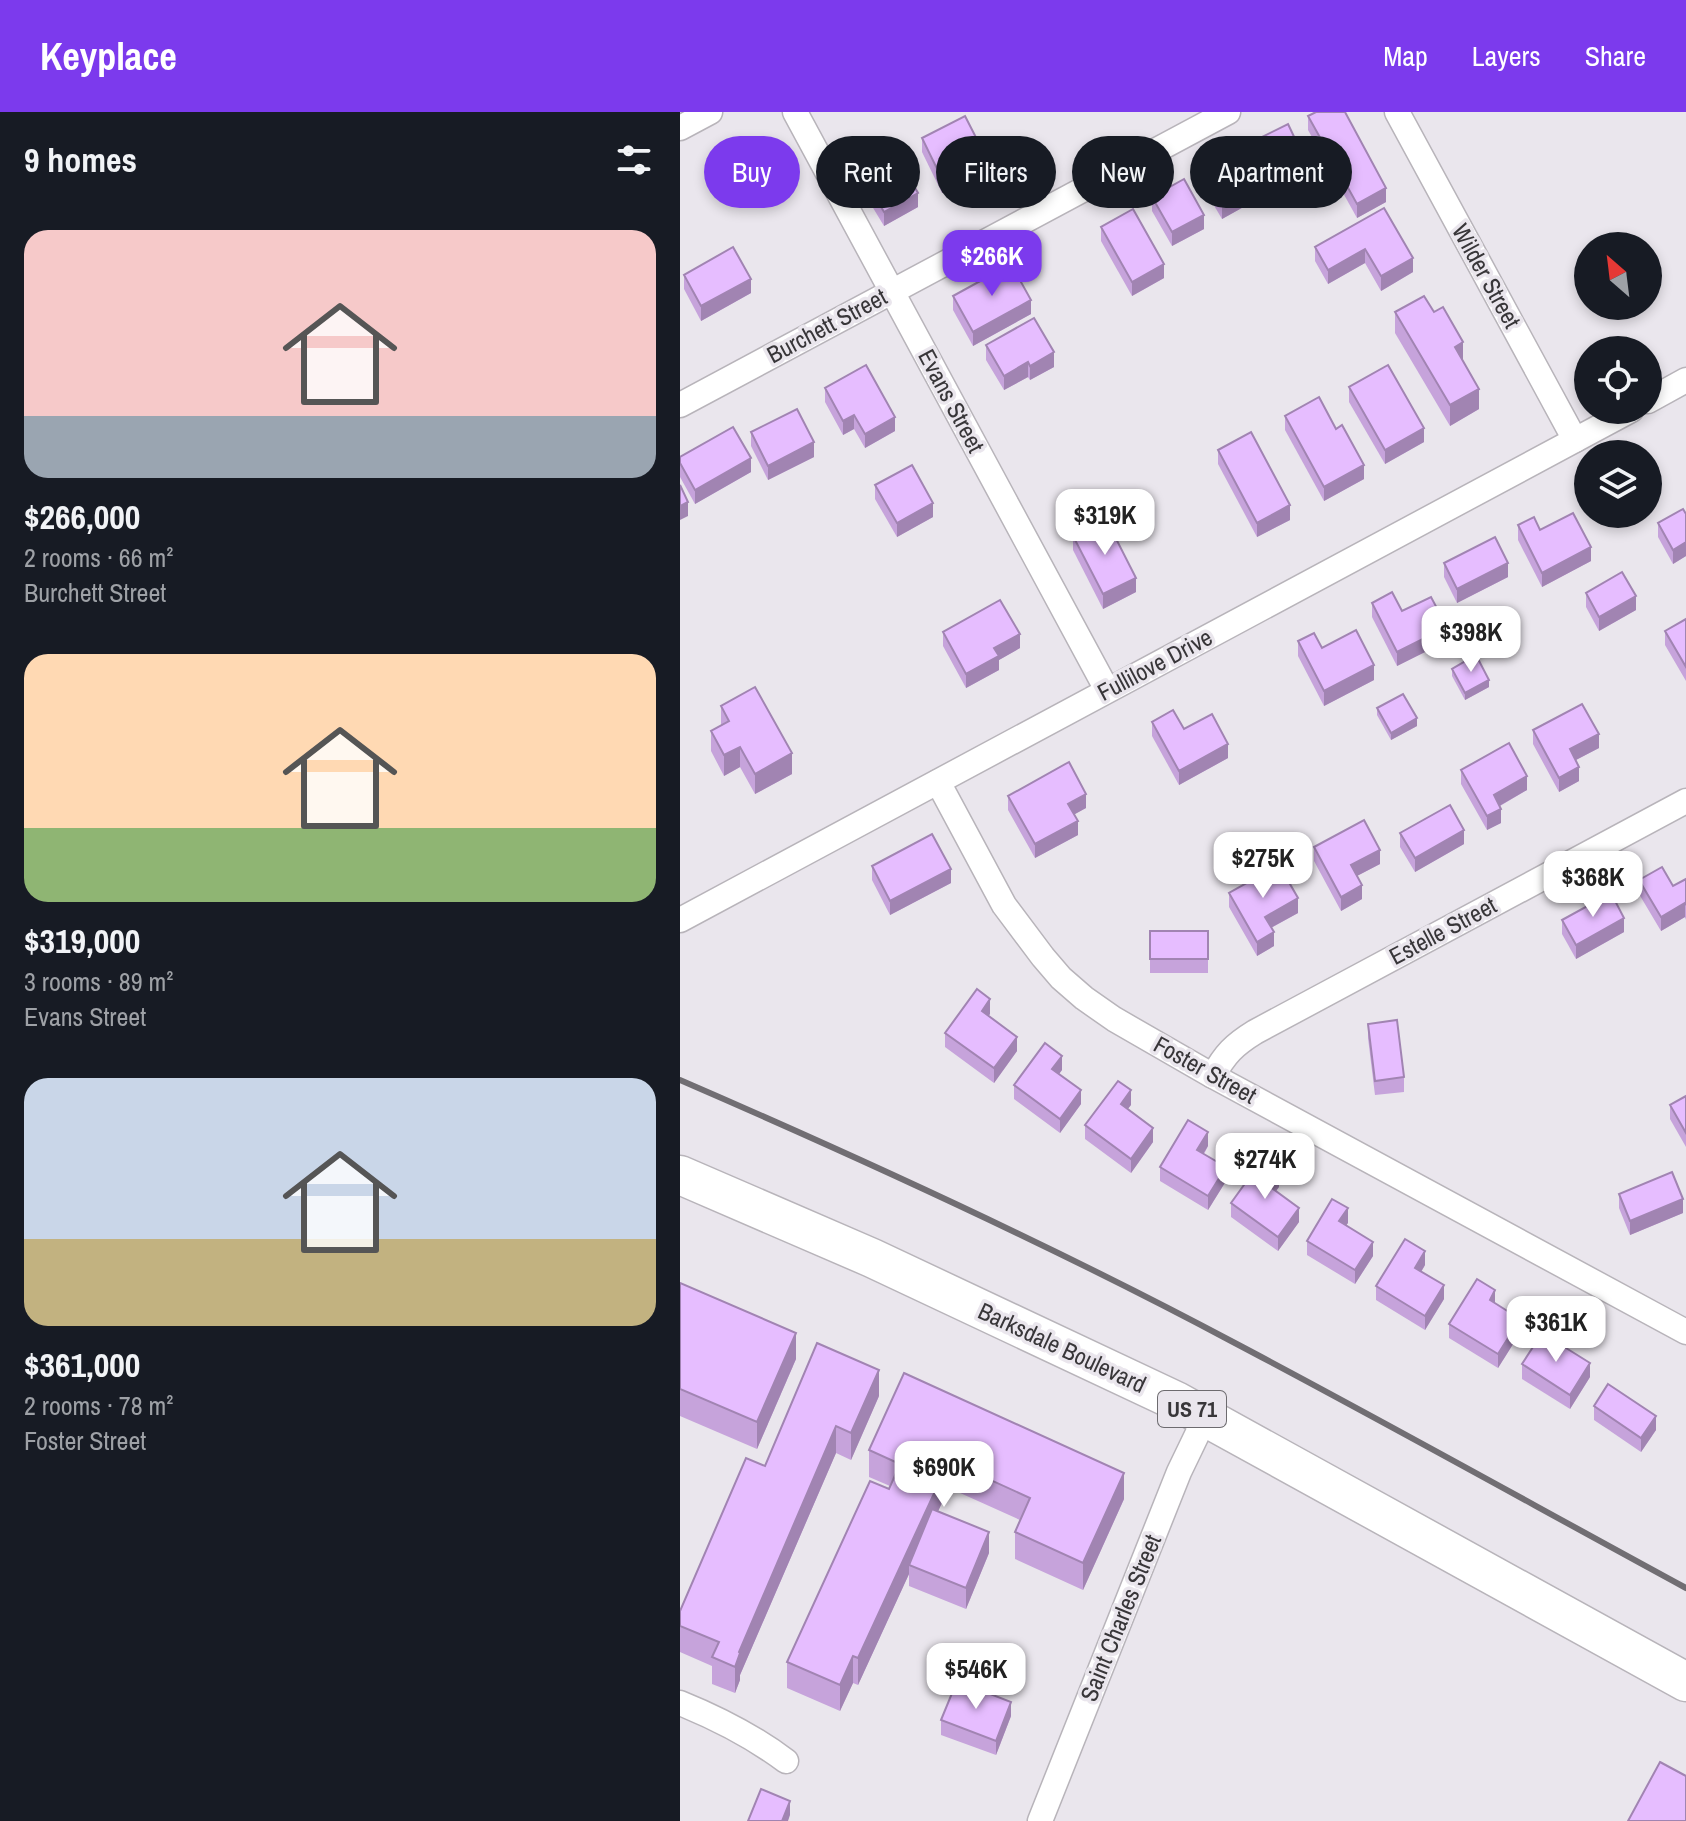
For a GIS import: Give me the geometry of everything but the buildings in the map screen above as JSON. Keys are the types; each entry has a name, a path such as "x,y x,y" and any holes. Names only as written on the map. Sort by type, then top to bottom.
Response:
{"main road":[{"name":"Barksdale Boulevard","path":"680,1175 872,1258 1206,1416 1686,1682"}],"street":[{"path":"680,128 710,112"},
{"name":"Evans Street","path":"795,112 1107,690"},
{"name":"Burchett Street","path":"680,405 1228,112"},
{"name":"Wilder Street","path":"1397,112 1575,440"},
{"path":"1662,393 1686,380"},
{"name":"Fullilove Drive","path":"1575,440 1605,424"},
{"name":"Fullilove Drive","path":"680,920 1574,441"},
{"name":"Foster Street","path":"938,782 1004,905 1061,978 1084,998 1114,1019 1213,1076 1686,1332"},
{"name":"Estelle Street","path":"1213,1076 1237,1043 1255,1032 1686,801"},
{"name":"Saint Charles Street","path":"1040,1821 1179,1472 1206,1416"},
{"path":"680,1703 726,1724 786,1761"}],"railway":[{"path":"680,1080 890,1173 1097,1272 1290,1372 1686,1588"}]}
